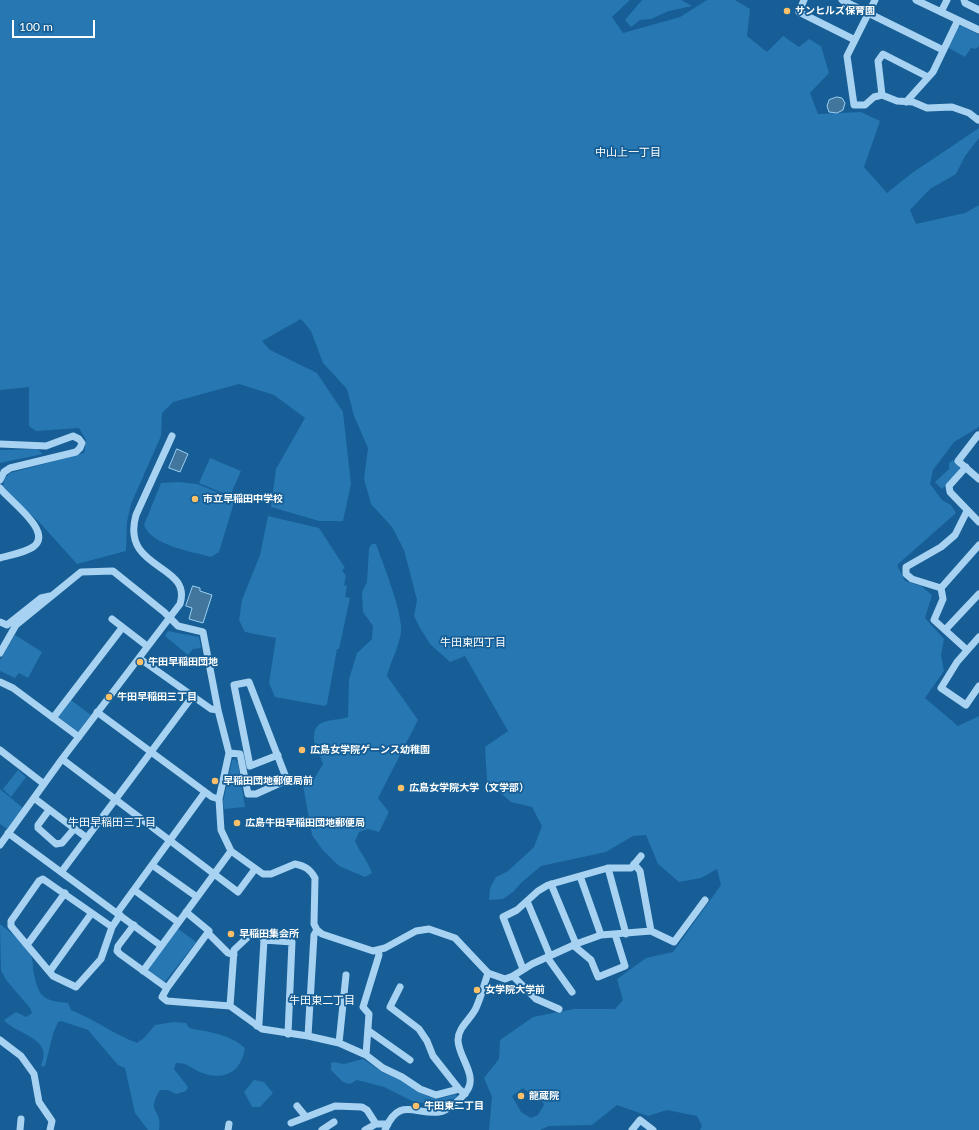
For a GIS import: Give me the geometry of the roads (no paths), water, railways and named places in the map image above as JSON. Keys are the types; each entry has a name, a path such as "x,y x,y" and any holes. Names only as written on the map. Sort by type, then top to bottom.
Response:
{"street":[{"path":"804,0 799,12 855,40"},
{"path":"842,0 943,50"},
{"path":"875,0 847,56 854,105 865,105 874,97 882,95 897,102 913,102 927,108 952,107 969,113 978,120 979,119"},
{"path":"916,0 979,30"},
{"path":"941,12 947,0"},
{"path":"964,0 965,3 979,10"},
{"path":"906,102 933,72 958,20"},
{"path":"882,95 878,61 883,54 928,78"},
{"path":"979,436 978,435 958,461 979,479"},
{"path":"0,444 46,446 73,436 79,439 82,443 76,452 10,468 4,472 0,480"},
{"path":"0,845 78,737 180,604 182,595 181,587 176,580 147,559 139,550 134,537 134,524 172,436"},
{"path":"966,467 949,486 950,492 979,522"},
{"path":"0,488 30,518 36,527 38,534 37,542 33,547 0,558"},
{"path":"941,588 912,579 906,574 906,567 941,547 955,534 967,511"},
{"path":"941,588 979,545"},
{"path":"0,653 16,625 81,572 113,571 178,626 203,632 218,710 229,753 219,799 221,830 231,851 262,874 271,874 295,864 305,866 312,872 315,878 314,924 317,930 322,934 366,950 378,951 416,931 429,929 455,938 488,973 505,979 548,956 601,935 652,931 674,942 705,900"},
{"path":"941,588 943,599 934,620 967,650"},
{"path":"946,630 979,594"},
{"path":"0,622 7,625 42,598 53,595"},
{"path":"112,619 147,646"},
{"path":"54,718 122,628"},
{"path":"979,637 957,662 941,688 966,705 979,686"},
{"path":"138,658 192,697 211,709 218,710"},
{"path":"0,682 13,688 78,737"},
{"path":"229,753 240,754 248,794 256,794 287,780 278,755 249,682 234,685 250,766 278,755"},
{"path":"62,871 192,697"},
{"path":"97,712 205,792 219,799"},
{"path":"1,752 44,784"},
{"path":"62,759 215,873 238,892 255,869"},
{"path":"112,927 91,914 65,893 43,879 38,880 11,921 11,926 43,966 50,971 53,976 76,986 101,959 112,927 119,914 134,890 205,792"},
{"path":"34,798 87,838"},
{"path":"49,810 38,824 38,828 56,844 62,843 74,829"},
{"path":"8,833 62,871 160,945"},
{"path":"143,971 160,945 231,851"},
{"path":"523,969 503,917 517,910 538,891 551,884 608,868 631,868 641,856"},
{"path":"634,864 640,871 652,931"},
{"path":"152,865 197,897"},
{"path":"608,868 626,934"},
{"path":"580,876 601,935"},
{"path":"551,884 575,945 591,960 598,977 625,966 615,934"},
{"path":"134,890 178,922"},
{"path":"27,945 65,893"},
{"path":"527,901 548,956 572,992"},
{"path":"186,912 206,927 209,931 208,933 228,953 234,955"},
{"path":"50,971 91,914"},
{"path":"134,925 118,946 117,951 167,988"},
{"path":"308,1036 314,935 317,930"},
{"path":"208,933 167,988 162,997 167,1001 230,1006 262,1029 308,1036 339,1043 366,1055 383,1068 402,1077 420,1089 436,1095 459,1089"},
{"path":"230,1006 234,950 251,934 259,933 264,940 259,1023 256,1026"},
{"path":"264,940 292,942 288,1034"},
{"path":"366,1055 369,1014 363,1007 379,955 378,951"},
{"path":"291,1124 334,1106 362,1107 367,1110 376,1124 386,1127 397,1112 404,1109 412,1108 434,1112 443,1111 465,1094 468,1089 470,1081 459,1047 458,1039 461,1030 475,1009 488,973"},
{"path":"339,1043 346,975"},
{"path":"513,976 536,999 559,1009"},
{"path":"400,987 390,1007 419,1029 433,1056 459,1089 465,1094"},
{"path":"368,1031 410,1060"},
{"path":"0,1040 21,1056 34,1074 35,1088 40,1102 52,1121 50,1130"},
{"path":"297,1106 306,1117"},
{"path":"20,1130 21,1119"},
{"path":"632,1130 640,1120 653,1130"},
{"path":"322,1130 334,1122"},
{"path":"365,1130 376,1124"}],"place":[{"name":"サンヒルズ保育園","path":"787,11"},
{"name":"市立早稲田中学校","path":"195,499"},
{"name":"牛田早稲田団地","path":"140,662"},
{"name":"牛田早稲田三丁目","path":"109,697"},
{"name":"広島女学院ゲーンス幼稚園","path":"302,750"},
{"name":"早稲田団地郵便局前","path":"215,781"},
{"name":"広島女学院大学（文学部）","path":"401,788"},
{"name":"広島牛田早稲田団地郵便局","path":"237,823"},
{"name":"早稲田集会所","path":"231,934"},
{"name":"女学院大学前","path":"477,990"},
{"name":"龍蔵院","path":"521,1096"},
{"name":"牛田東二丁目","path":"416,1106"}],"district":[{"name":"中山上一丁目","path":"628,152"},
{"name":"牛田東四丁目","path":"473,642"},
{"name":"牛田早稲田三丁目","path":"112,822"},
{"name":"牛田東二丁目","path":"322,1000"}]}
